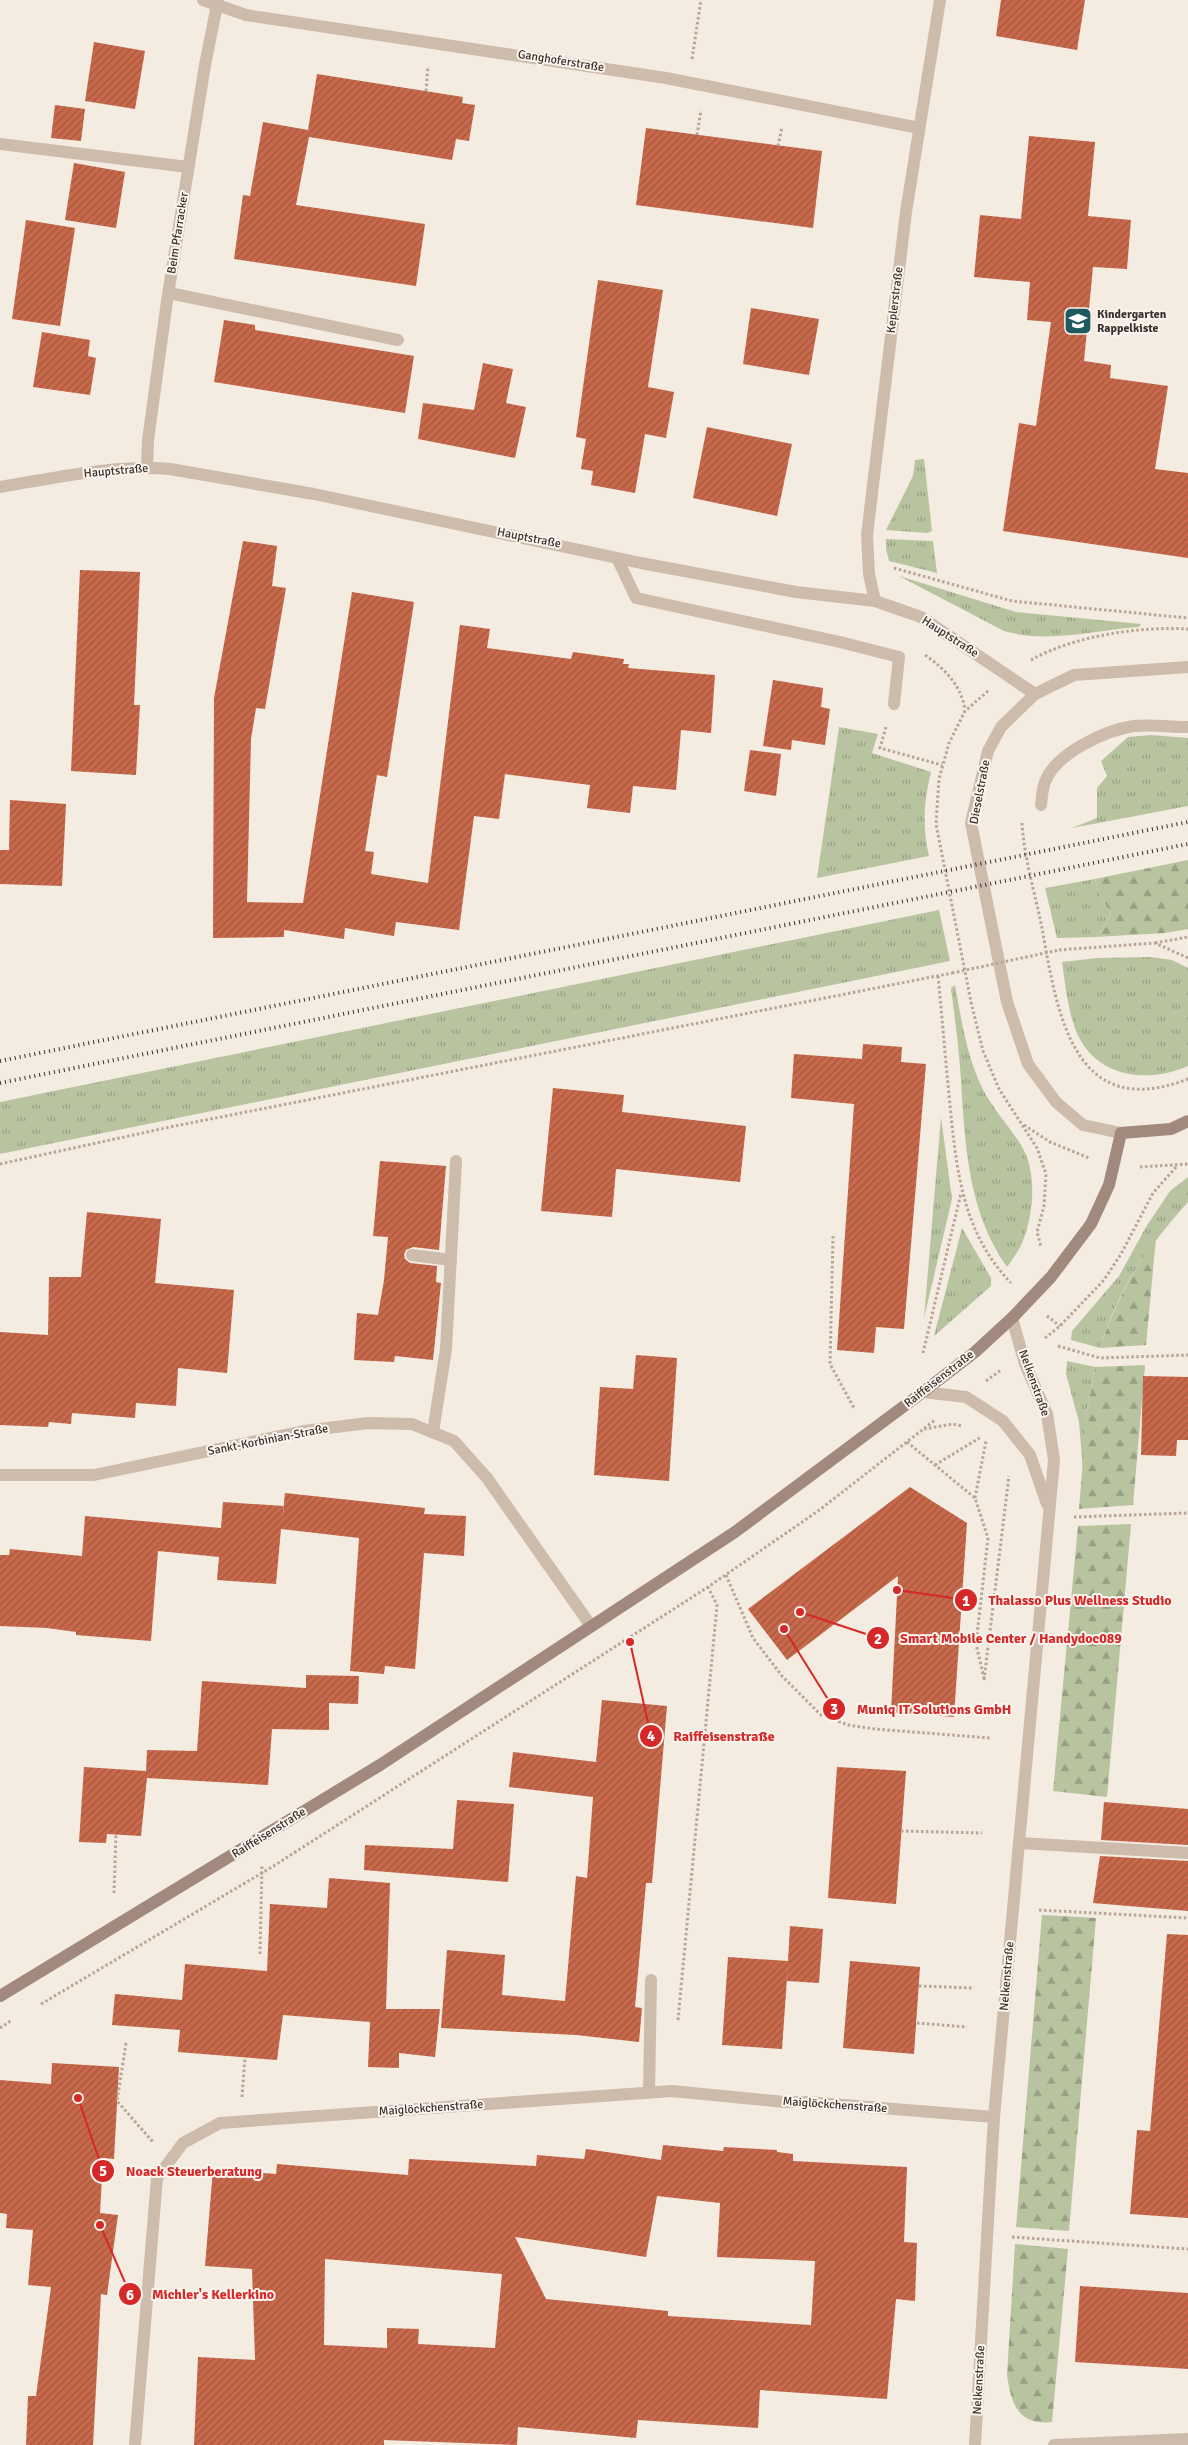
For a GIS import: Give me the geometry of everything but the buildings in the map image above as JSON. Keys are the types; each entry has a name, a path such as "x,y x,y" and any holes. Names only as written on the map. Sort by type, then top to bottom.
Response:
{"street":[{"name":"Ganghoferstraße","path":"203,0 218,2 246,15 688,82 919,128"},
{"name":"Keplerstraße","path":"875,601 869,574 867,535 906,212 940,0"},
{"name":"Beim Pfarracker","path":"147,467 148,440 188,167 204,65 218,2"},
{"path":"0,144 188,167"},
{"path":"169,293 398,340"},
{"name":"Hauptstraße","path":"0,487 100,471 147,467 170,469 314,494 617,558 796,592 875,601 921,617 1035,694"},
{"path":"617,558 636,598 840,642 899,657 894,704"},
{"name":"Dieselstraße","path":"1121,1133 1083,1125 1056,1102 1028,1064 1007,1002 971,823 988,751 1001,727 1035,694 1074,675 1188,667"},
{"path":"1041,805 1045,782 1059,760 1081,746 1118,729 1135,726 1188,727"},
{"path":"1121,1133 1171,1130 1188,1121"},
{"name":"Raiffeisenstraße","path":"0,1996 373,1770 735,1532 975,1352 1030,1302 1091,1224 1109,1185 1121,1133"},
{"path":"433,1432 446,1350 456,1161"},
{"path":"412,1255 451,1260"},
{"name":"Nelkenstraße","path":"976,2445 994,2117 1020,1843 1048,1508 1054,1460 1047,1414 1024,1364 1012,1318"},
{"name":"Nelkenstraße","path":"923,1392 966,1397 1003,1421 1030,1455 1048,1508"},
{"name":"Sankt-Korbinian-Straße","path":"0,1475 94,1475 304,1430 362,1424 412,1424 454,1441 487,1478 591,1626"},
{"path":"1020,1843 1188,1853"},
{"path":"649,2092 651,1980"},
{"name":"Maiglöckchenstraße","path":"135,2445 157,2178 183,2143 220,2123 672,2091 784,2102 806,2102 994,2117"},
{"path":"1054,2445 1188,2439"}],"path":[{"path":"688,82 701,0"},
{"path":"943,582 1012,601 1188,618"},
{"path":"1053,648 1128,632 1188,629"},
{"path":"919,650 937,664 956,683 963,696 965,711 949,742 942,765 936,824 971,1002 983,1051 998,1089 1037,1148 1046,1174 1044,1206 1037,1232"},
{"path":"880,748 942,765"},
{"path":"1022,824 1056,1002 1070,1042 1090,1070 1109,1082 1132,1089 1166,1087 1188,1078"},
{"path":"0,1164 180,1125 952,974 1059,950 1155,943 1188,937"},
{"path":"1155,943 1188,958"},
{"path":"938,976 953,1138 961,1193 971,1224 988,1253 1006,1277 1030,1302 1060,1326 1104,1280 1121,1254 1153,1193 1177,1166 1188,1164"},
{"path":"923,1353 961,1193"},
{"path":"833,1236 830,1364 854,1408"},
{"path":"1058,1346 1100,1358 1188,1355"},
{"path":"923,1429 953,1424 970,1429"},
{"path":"979,1431 987,1433"},
{"path":"935,1466 987,1433"},
{"path":"987,1433 975,1498 988,1538 976,1644 984,1680 1010,1468"},
{"path":"34,2008 263,1872 525,1706 726,1575 818,1511 907,1442 975,1498"},
{"path":"1069,1518 1188,1513"},
{"path":"726,1575 753,1638 782,1676 821,1715 848,1725 875,1729 990,1738"},
{"path":"678,2022 717,1605 708,1587"},
{"path":"901,1831 982,1834"},
{"path":"114,1893 116,1834"},
{"path":"260,1954 263,1872"},
{"path":"1034,1910 1188,1918"},
{"path":"919,1986 973,1988"},
{"path":"0,2028 17,2018"},
{"path":"916,2023 967,2027"},
{"path":"126,2043 117,2101 170,2161"},
{"path":"242,2100 245,2058"},
{"path":"1010,2237 1188,2249"}],"green space":[{"path":"924,459 932,531 927,533 886,530 913,476 915,460"},
{"path":"886,539 933,541 937,573 889,561"},
{"path":"899,576 1016,612 1141,624 1139,627 1071,635 1020,635 1004,631"},
{"path":"839,727 878,734 872,753 931,772 925,814 925,834 929,856 817,878"},
{"path":"1151,735 1188,738 1188,806 1072,828 1097,818 1097,788 1107,776 1101,761 1128,737"},
{"path":"1188,860 1188,929 1165,933 1096,937 1105,926 1111,914 1098,891 1095,879"},
{"path":"1095,879 1098,891 1111,914 1105,926 1096,937 1057,938 1045,888"},
{"path":"939,910 950,961 0,1154 0,1102"},
{"path":"1151,957 1172,960 1188,968 1188,1066 1153,1075 1135,1075 1119,1071 1104,1064 1091,1054 1080,1040 1069,1007 1062,962 1097,958"},
{"path":"955,985 967,1046 974,1070 993,1106 1021,1145 1030,1167 1032,1203 1030,1215 1021,1245 1007,1267 994,1246 984,1224 976,1201 971,1177 964,1129 959,1057 951,988"},
{"path":"941,1117 952,1199 924,1318"},
{"path":"1188,1177 1188,1202 1159,1236 1135,1270 1107,1327 1100,1348 1071,1340 1072,1331 1119,1276 1146,1227 1170,1191"},
{"path":"962,1228 991,1278 991,1286 934,1336"},
{"path":"1156,1238 1146,1345 1100,1348 1111,1318 1124,1291"},
{"path":"1067,1361 1095,1367 1087,1412 1083,1471 1079,1422 1066,1374"},
{"path":"1145,1365 1133,1505 1079,1509 1087,1412 1095,1367"},
{"path":"1131,1524 1107,1797 1053,1791 1078,1526"},
{"path":"1042,1915 1096,1918 1069,2231 1016,2227"},
{"path":"1015,2244 1068,2249 1052,2422 1040,2422 1024,2416 1018,2410 1011,2395 1007,2375"}],"railway":[{"path":"0,1061 1188,822"},
{"path":"0,1083 1188,844"}],"place":[{"name":"Kindergarten Rappelkiste","path":"1078,321"},
{"name":"Thalasso Plus Wellness Studio","path":"897,1590"},
{"name":"Smart Mobile Center / Handydoc089","path":"800,1612"},
{"name":"Muniq IT Solutions GmbH","path":"784,1629"},
{"name":"Raiffeisenstraße","path":"630,1642"},
{"name":"Noack Steuerberatung","path":"78,2098"},
{"name":"Michler's Kellerkino","path":"100,2225"}]}
